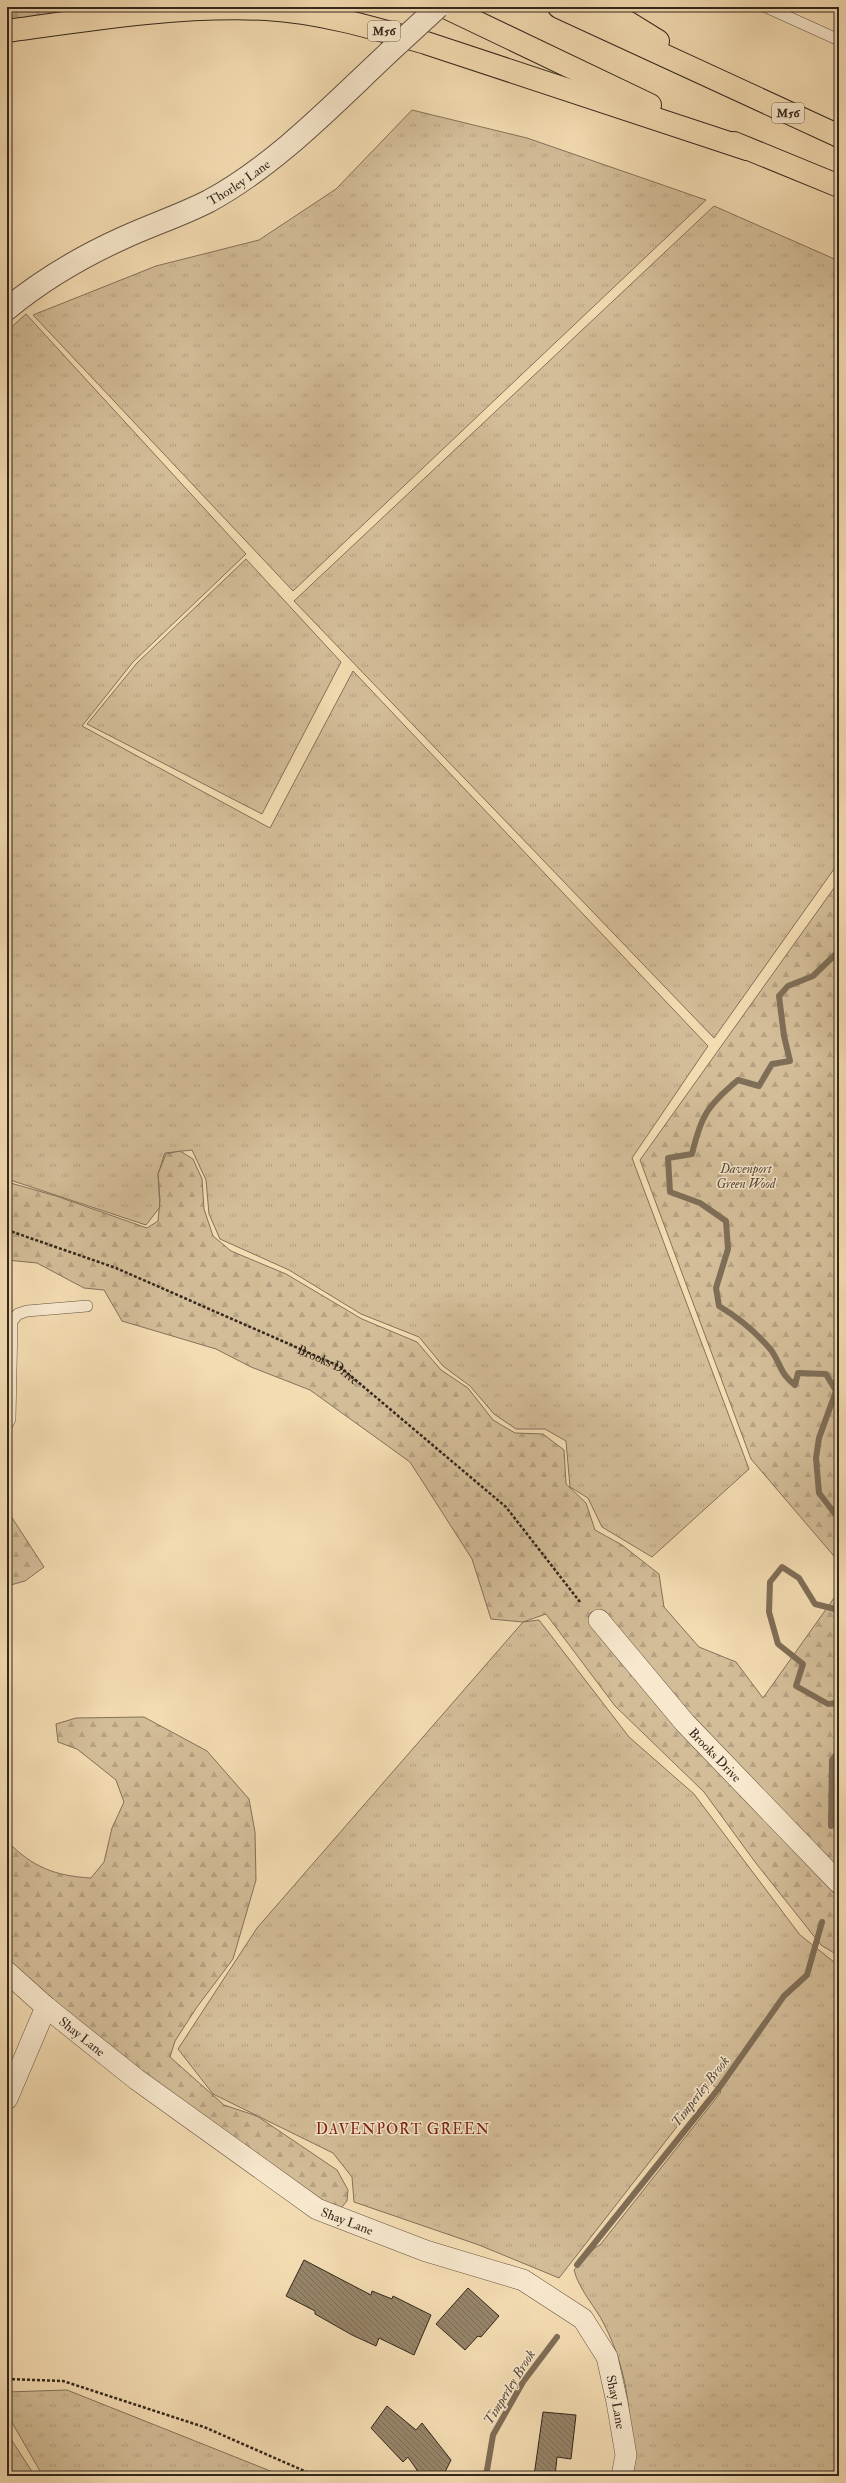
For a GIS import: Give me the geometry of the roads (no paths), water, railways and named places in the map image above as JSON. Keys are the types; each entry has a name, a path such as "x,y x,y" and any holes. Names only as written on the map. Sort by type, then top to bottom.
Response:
{"highway":[{"name":"M56","path":"445,7 564,66 747,149 839,186"},
{"name":"M56","path":"559,7 737,91 839,136"},
{"name":"M56","path":"603,7 737,91"},
{"name":"M56","path":"7,31 163,11 267,9 310,15 381,30 426,43 747,149"}],"street":[{"name":"Thorley Lane","path":"7,309 32,288 77,261 122,239 209,201 272,159 438,7"},
{"name":"Brooks Drive","path":"599,1620 685,1723 839,1883"},
{"name":"Shay Lane","path":"7,1972 46,2007 136,2079 317,2209 426,2251 523,2280 583,2319 606,2357 617,2402 626,2455 622,2476"},
{"path":"7,2099 46,2007"}],"lane":[{"path":"766,7 839,40"},
{"path":"7,1425 10,1419 12,1321 18,1314 27,1311 87,1306"}],"waterway":[{"name":"Timperley Brook","path":"839,951 813,976 788,986 779,996 784,1036 790,1061 772,1064 759,1086 738,1080 719,1097 707,1112 702,1121 692,1154 668,1158 670,1192 700,1203 726,1221 728,1249 716,1288 719,1306 740,1320 759,1337 771,1350 783,1373 795,1385 798,1373 826,1374 836,1391 819,1438 816,1458 819,1493 839,1519"},
{"name":"Timperley Brook","path":"839,1610 815,1604 799,1578 782,1567 770,1582 769,1612 778,1644 803,1664 796,1686 828,1704 839,1703"},
{"name":"Timperley Brook","path":"831,1826 832,1760 839,1751"},
{"name":"Timperley Brook","path":"577,2265 719,2088 784,1996 807,1975 822,1922"},
{"name":"Timperley Brook","path":"486,2476 493,2435 523,2382 557,2337"}],"district":[{"name":"DAVENPORT GREEN","path":"403,2129"}],"park label":[{"name":"Davenport Green Wood","path":"746,1176"}]}
